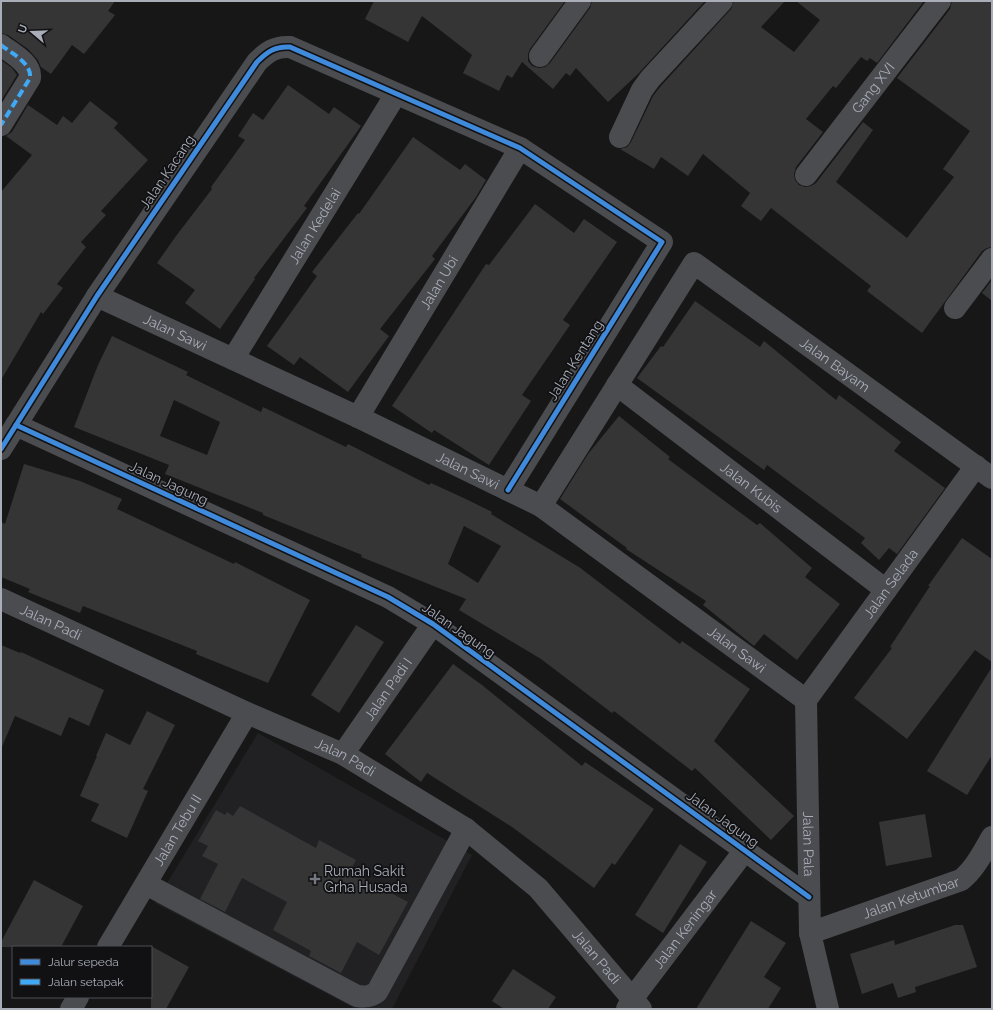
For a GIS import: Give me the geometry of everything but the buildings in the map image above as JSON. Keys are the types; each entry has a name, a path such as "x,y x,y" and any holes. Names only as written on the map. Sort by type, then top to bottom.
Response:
{"street":[{"path":"540,56 580,1"},
{"path":"620,137 642,90 650,79 722,1"},
{"name":"Gang XVI","path":"806,175 940,1"},
{"path":"1,45 28,67 31,72 30,78 1,125"},
{"name":"Jalan Kacang","path":"1,449 97,296 257,62 275,48 290,47 520,148 662,242"},
{"name":"Jalan Kedelai","path":"233,359 396,94"},
{"name":"Jalan Ubi","path":"358,417 520,148"},
{"name":"Jalan Kentang","path":"508,490 662,242"},
{"path":"955,308 992,258"},
{"name":"Jalan Bayam","path":"617,385 694,263 984,472"},
{"name":"Jalan Sawi","path":"97,296 358,417 541,506 806,700"},
{"path":"541,506 617,385"},
{"name":"Jalan Kubis","path":"617,385 886,590"},
{"name":"Jalan Jagung","path":"16,426 388,597 432,624 809,897"},
{"name":"Jalan Selada","path":"806,700 886,590 984,472"},
{"name":"Jalan Padi","path":"1,599 247,713 343,754 466,830 538,888 634,1006"},
{"name":"Jalan Padi I","path":"343,754 432,624"},
{"name":"Jalan Pala","path":"806,700 810,933 828,1009"},
{"name":"Jalan Tebu II","path":"109,946 247,713"},
{"path":"146,884 353,1002 371,996 377,992 466,830"},
{"name":"Jalan Ketumbar","path":"810,933 960,880 973,869 992,837"},
{"name":"Jalan Keningar","path":"634,1006 745,850"},
{"path":"71,1009 77,998"}],"shaded area":[{"name":"Rumah Sakit Grha Husada","path":"258,733 472,855 392,1009 356,1009 155,903"}],"marked path":[{"path":"1,45 20,59 28,68 30,73 30,78 1,125"}],"cycle path":[{"path":"1,449 97,296 257,62 272,50 290,47 520,148 662,242 508,490"},
{"path":"16,425 388,597 433,624 809,897"}],"place":[{"name":"Rumah Sakit Grha Husada","path":"315,879"}]}
